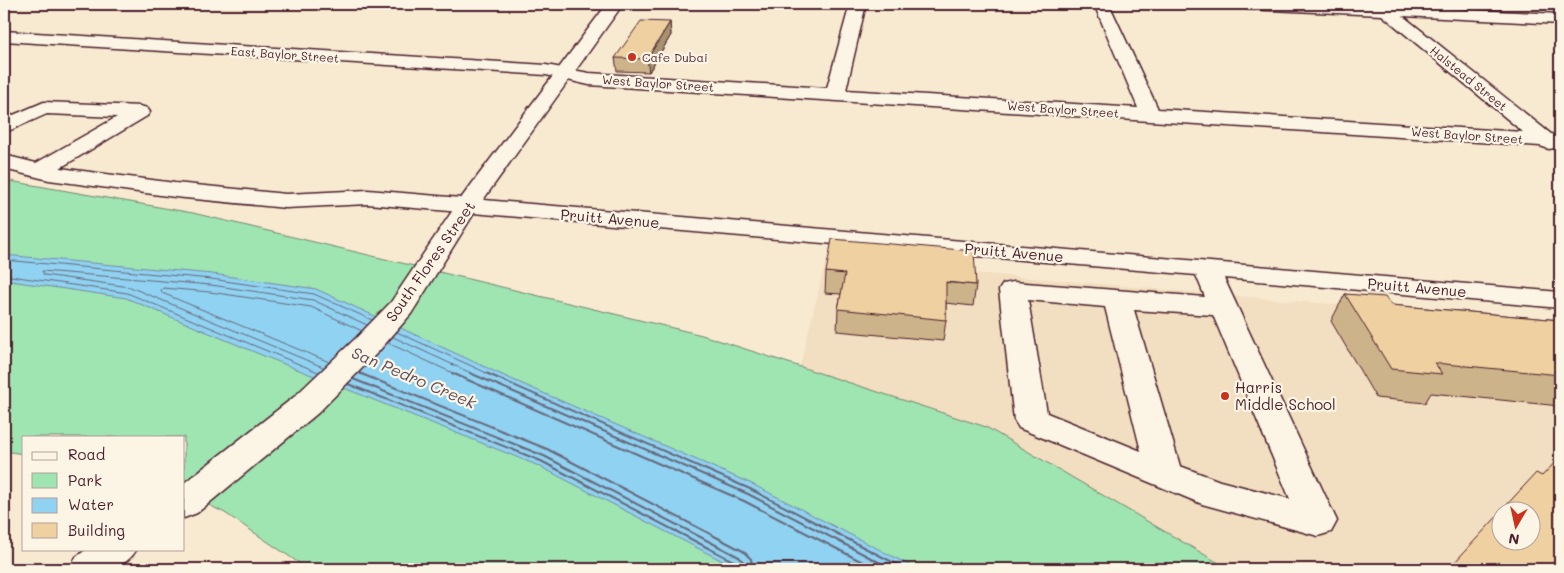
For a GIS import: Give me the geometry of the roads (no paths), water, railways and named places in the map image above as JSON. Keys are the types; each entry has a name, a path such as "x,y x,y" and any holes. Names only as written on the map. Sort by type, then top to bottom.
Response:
{"street":[{"name":"South Flores Street","path":"185,502 306,405 368,344 401,308 467,206 616,4"},
{"path":"835,94 858,4"},
{"path":"1102,4 1150,114"},
{"path":"1248,4 1382,7 1560,19"},
{"name":"Halstead Street","path":"1382,7 1555,144"},
{"name":"East Baylor Street","path":"4,36 546,70 565,74"},
{"name":"West Baylor Street","path":"565,74 589,78 1150,114 1555,144"},
{"path":"4,127 44,108 140,112 40,171"},
{"name":"Pruitt Avenue","path":"4,162 40,171 175,190 286,201 368,197 1560,300"},
{"path":"1008,251 1031,420 1215,494 1318,521 1206,268"},
{"path":"1013,290 1116,300 1224,306"},
{"path":"1116,300 1165,475"},
{"path":"90,569 117,550"}],"water":[{"name":"San Pedro Creek","path":"4,255 212,274 316,289 511,379 752,484 917,569 738,569 539,466 264,356 126,298 4,280"}],"place":[{"name":"Cafe Dubai","path":"632,57"},
{"name":"Harris Middle School","path":"1225,396"}]}
